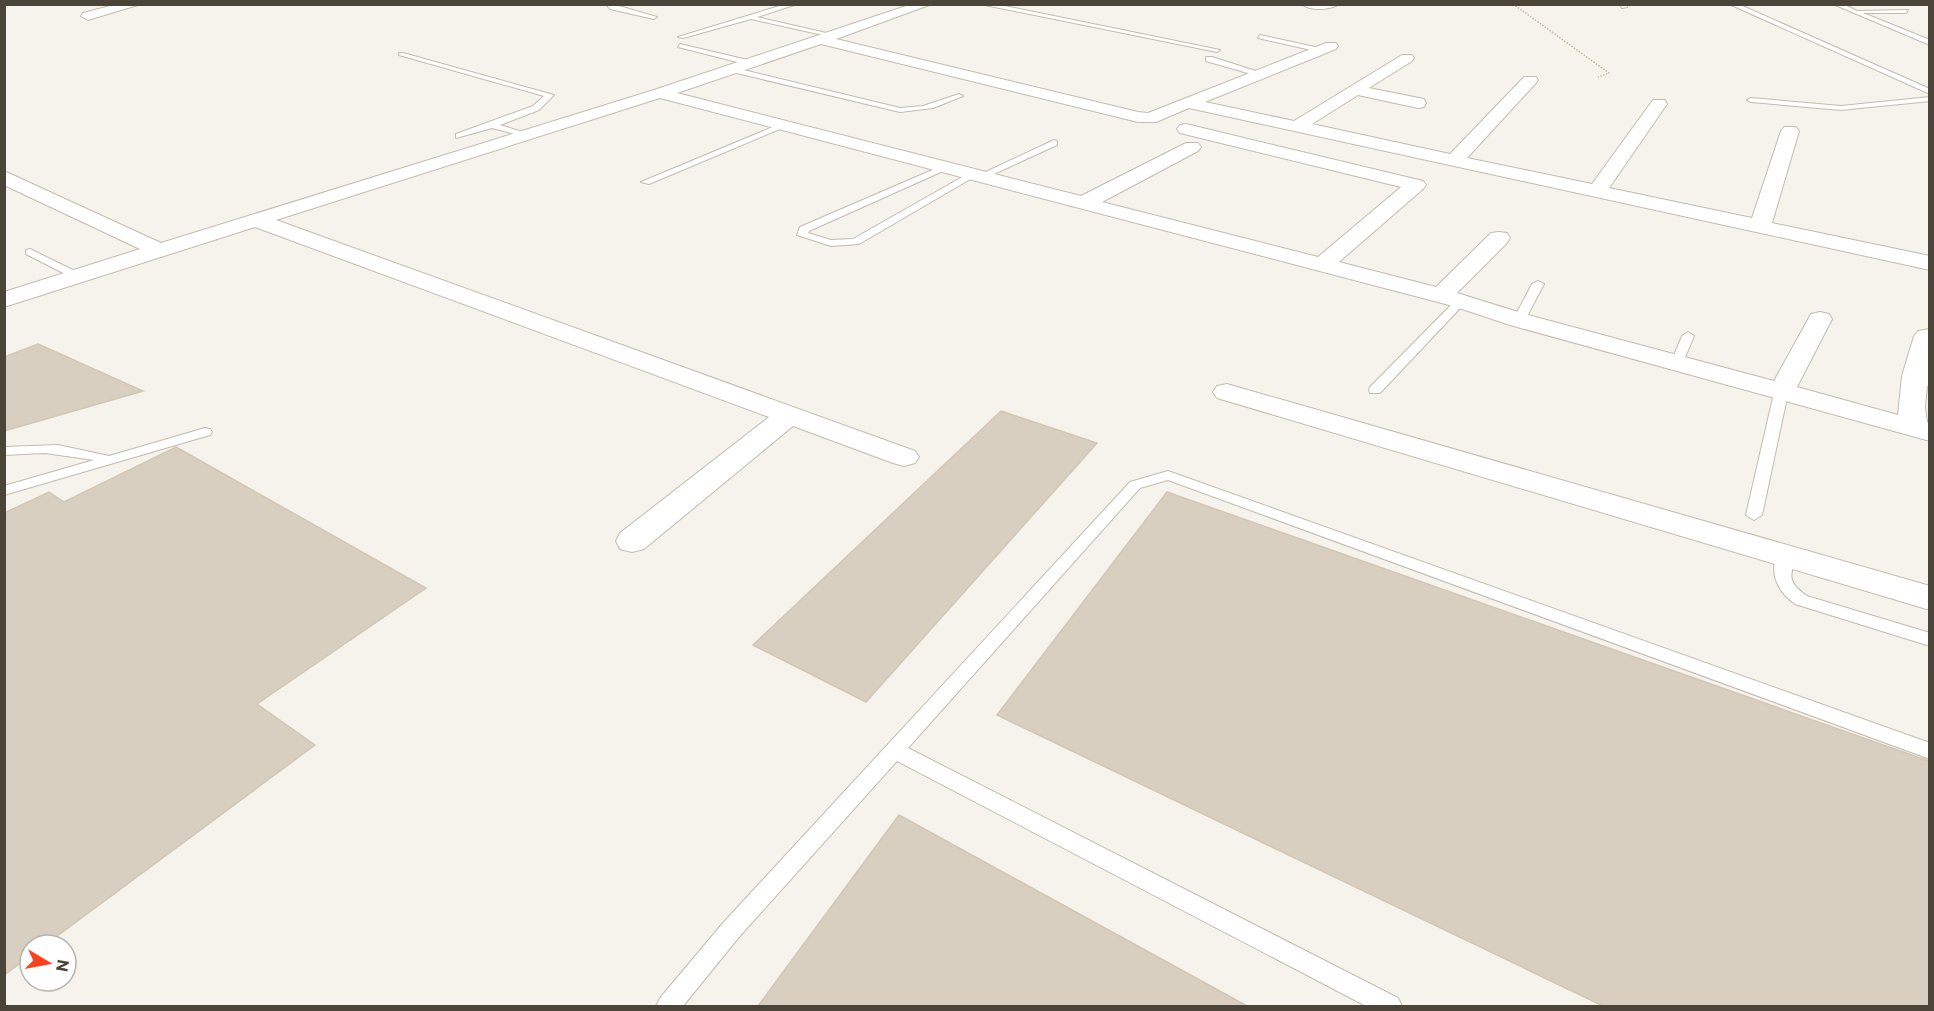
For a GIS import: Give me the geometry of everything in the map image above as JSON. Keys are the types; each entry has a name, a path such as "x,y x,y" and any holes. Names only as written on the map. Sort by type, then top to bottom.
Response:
{"street":[{"path":"88,16 135,4"},
{"path":"4,300 660,93 926,4"},
{"path":"1310,5 1333,4"},
{"path":"825,37 1138,117 1150,117 1326,48"},
{"path":"1297,126 1407,58"},
{"path":"1455,160 1530,80"},
{"path":"1355,90 1418,103"},
{"path":"660,93 1451,299 1781,393 1922,430"},
{"path":"1188,103 1929,263"},
{"path":"1596,192 1659,104"},
{"path":"1760,227 1790,131"},
{"path":"1084,203 1189,138 1416,185 1322,265"},
{"path":"4,177 161,250"},
{"path":"256,220 904,458"},
{"path":"1451,299 1499,238"},
{"path":"1781,393 1820,319"},
{"path":"1922,430 1911,407 1922,378 1927,336"},
{"path":"1227,392 1929,598"},
{"path":"632,541 789,415"}],"lane":[{"path":"609,4 610,7 654,17"},
{"path":"794,4 680,41 740,66 900,110 928,109 959,96"},
{"path":"983,4 1217,50"},
{"path":"1732,4 1929,92"},
{"path":"1836,4 1929,43"},
{"path":"1851,10 1906,11"},
{"path":"751,17 825,37"},
{"path":"1260,37 1326,48"},
{"path":"401,54 550,95 536,108 459,136"},
{"path":"1209,59 1261,74"},
{"path":"1750,100 1841,108 1929,99"},
{"path":"492,125 523,135"},
{"path":"646,182 783,126"},
{"path":"947,167 804,229 802,235 831,243 855,242 978,175 1054,143"},
{"path":"30,252 79,277"},
{"path":"1519,320 1538,284"},
{"path":"1375,390 1451,299"},
{"path":"1677,362 1688,336"},
{"path":"1754,515 1781,393"},
{"path":"4,491 205,432"},
{"path":"4,451 28,447 76,451 110,460"},
{"path":"668,1006 731,930 1135,485 1168,475 1929,751"},
{"path":"1785,555 1782,581 1786,590 1801,600 1929,640"},
{"path":"894,750 1390,1006"}],"path":[{"path":"1513,4 1610,73 1599,77"}],"building":[{"path":"38,344 143,391 4,431 4,357"},
{"path":"1001,411 1097,443 866,702 753,645"},
{"path":"176,447 426,588 257,704 315,745 61,933 18,933 18,965 4,975 4,513 49,492 64,502"},
{"path":"1167,492 1929,761 1929,1006 1603,1006 997,715"},
{"path":"899,815 1247,1006 758,1006"}]}
